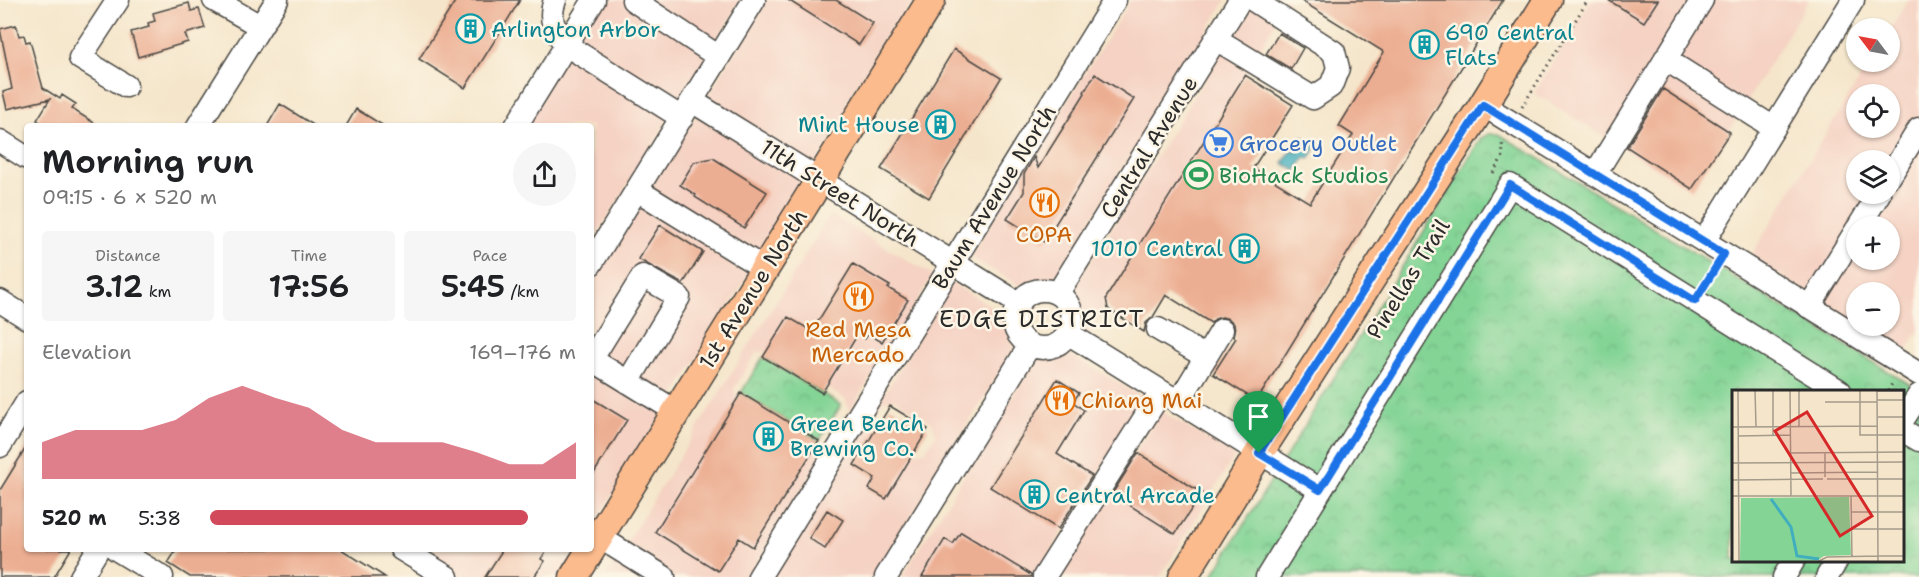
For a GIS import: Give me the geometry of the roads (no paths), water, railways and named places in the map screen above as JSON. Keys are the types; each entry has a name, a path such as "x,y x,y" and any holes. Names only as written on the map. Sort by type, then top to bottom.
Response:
{"main road":[{"name":"1st Avenue North","path":"594,545 931,0"},
{"path":"1186,572 1259,453 1548,0"},
{"name":"1st Avenue North","path":"574,577 590,552"}],"street":[{"path":"118,0 80,58 126,86"},
{"path":"214,0 260,26"},
{"path":"200,123 277,0"},
{"path":"555,0 551,20 566,45"},
{"path":"518,123 594,0"},
{"path":"633,0 719,57"},
{"path":"594,253 637,190 754,0"},
{"name":"Baum Avenue North","path":"759,577 1115,0"},
{"name":"Central Avenue","path":"1058,293 1240,0"},
{"path":"1216,39 1313,98 1331,86 1338,68 1334,52 1252,0"},
{"path":"1595,174 1702,0"},
{"path":"1704,241 1853,0"},
{"name":"11th Street North","path":"566,45 820,180 1018,303"},
{"path":"1665,59 1774,128"},
{"path":"1483,105 1919,374"},
{"path":"1900,160 1919,129"},
{"path":"0,141 24,156"},
{"path":"1268,577 1510,185 1838,390"},
{"path":"637,190 765,269"},
{"path":"1809,306 1846,247"},
{"path":"594,354 643,276 680,297 628,381"},
{"path":"1040,289 1049,289 1058,293 1070,306 1073,315 1069,334 1055,346 1047,348 1030,345 1016,331 1014,321 1018,303 1025,296 1040,289"},
{"path":"0,301 24,316"},
{"path":"1158,329 1206,357"},
{"path":"1044,577 1170,397 1206,357 1222,330"},
{"path":"1069,334 1320,490"},
{"path":"886,577 1030,345"},
{"path":"594,361 677,412"},
{"path":"1904,418 1919,395"},
{"path":"0,446 24,407"},
{"path":"1904,431 1919,440"},
{"path":"599,537 663,577"},
{"path":"81,577 96,552"},
{"path":"121,552 162,577"},
{"path":"410,552 447,577"},
{"path":"1784,577 1793,562"},
{"path":"1827,577 1836,562"}],"water":[{"path":"1303,137 1317,146 1309,159 1305,157 1296,171 1283,163 1292,149 1295,151"}],"place":[{"name":"Arlington Arbor","path":"470,29"},
{"name":"690 Central Flats","path":"1424,45"},
{"name":"Mint House","path":"941,124"},
{"name":"Grocery Outlet","path":"1218,143"},
{"name":"BioHack Studios","path":"1198,175"},
{"name":"COPA","path":"1044,202"},
{"name":"1010 Central","path":"1244,248"},
{"name":"Red Mesa Mercado","path":"858,297"},
{"name":"Chiang Mai","path":"1060,400"},
{"name":"Green Bench Brewing Co.","path":"769,436"},
{"name":"Central Arcade","path":"1034,495"}],"district":[{"name":"EDGE DISTRICT","path":"1042,319"}]}
